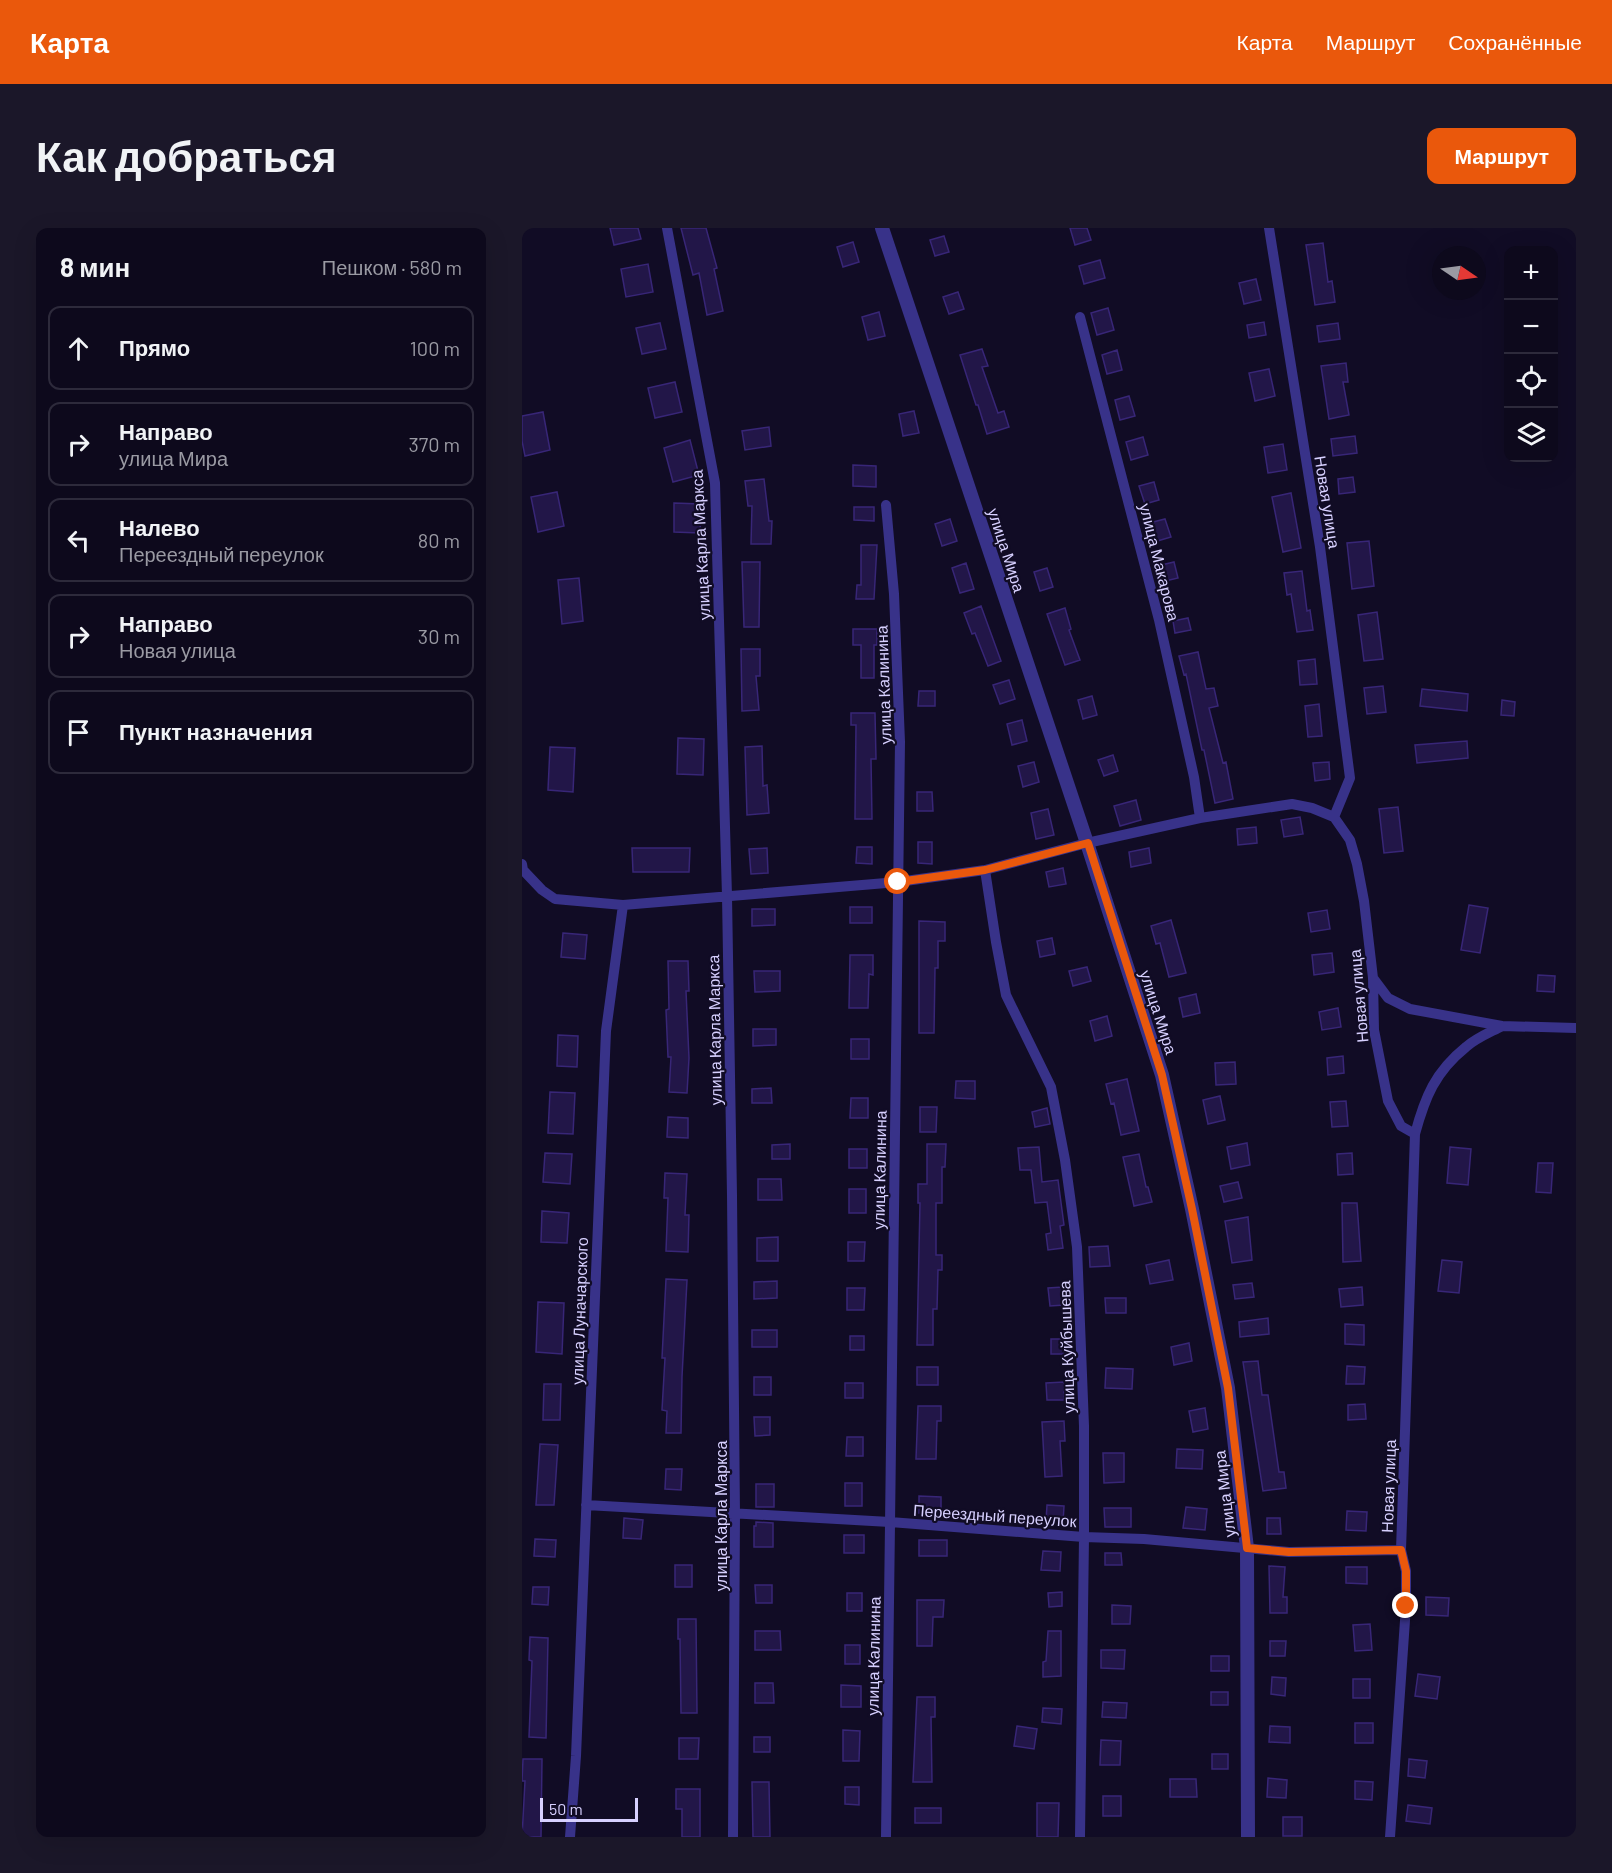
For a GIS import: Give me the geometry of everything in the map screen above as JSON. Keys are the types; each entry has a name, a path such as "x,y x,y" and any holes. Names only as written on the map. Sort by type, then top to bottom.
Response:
{"street":[{"name":"улица Карла Маркса","path":"667,228 716,483 727,896 735,1514 732,1837"},
{"name":"улица Мира","path":"882,228 1088,843 1162,1075 1228,1388 1247,1548 1248,1837"},
{"name":"Новая улица","path":"1269,228 1320,547 1350,778 1334,817 1350,840 1357,864 1373,978 1374,1030 1388,1101 1401,1126 1415,1134 1401,1550 1406,1571 1406,1606 1390,1837"},
{"name":"улица Макарова","path":"1080,317 1160,620 1194,777 1200,818"},
{"name":"улица Калинина","path":"886,505 894,594 900,742 886,1837"},
{"path":"522,864 523,870 542,890 555,899 623,905 898,882 985,870 1088,843 1200,818 1292,804 1312,808 1334,817"},
{"name":"улица Куйбышева","path":"985,870 1006,995 1051,1087 1065,1160 1077,1247 1084,1426 1080,1837"},
{"name":"улица Луначарского","path":"570,1837 576,1756 606,1031 623,905"},
{"path":"1373,978 1388,998 1410,1009 1502,1026 1576,1028"},
{"path":"1415,1134 1424,1102 1437,1076 1467,1046 1502,1026"},
{"name":"Переездный переулок","path":"586,1505 890,1522 1084,1537 1144,1539 1289,1552 1401,1550"}],"building":[{"path":"610,228 638,228 641,239 614,245"},
{"path":"681,228 706,228 717,268 714,269 723,311 707,315 699,273 693,275"},
{"path":"1070,228 1087,228 1091,240 1075,245"},
{"path":"944,236 949,252 935,256 930,240"},
{"path":"853,242 859,262 843,267 837,247"},
{"path":"1323,243 1328,282 1332,281 1335,302 1315,305 1306,245"},
{"path":"1100,260 1105,278 1084,284 1079,266"},
{"path":"648,264 653,292 626,297 621,269"},
{"path":"1256,279 1261,300 1244,304 1239,283"},
{"path":"958,292 964,309 949,314 943,297"},
{"path":"1108,308 1114,330 1097,335 1091,313"},
{"path":"879,312 885,336 868,340 862,317"},
{"path":"1264,322 1266,335 1249,338 1247,325"},
{"path":"660,323 666,349 642,354 636,328"},
{"path":"1338,323 1340,339 1319,342 1317,326"},
{"path":"982,349 988,366 982,367 998,413 1004,411 1009,427 987,434 960,355"},
{"path":"1117,350 1122,370 1107,374 1102,355"},
{"path":"1346,363 1348,382 1343,382 1349,415 1329,419 1321,366"},
{"path":"1269,369 1275,396 1255,401 1249,373"},
{"path":"675,382 682,412 655,418 648,388"},
{"path":"1129,396 1135,416 1120,420 1115,400"},
{"path":"914,411 919,433 903,436 899,414"},
{"path":"543,412 550,450 525,456 522,441 522,416"},
{"path":"769,427 771,446 745,450 742,431"},
{"path":"1355,436 1357,453 1333,456 1331,439"},
{"path":"1143,437 1148,455 1131,460 1126,442"},
{"path":"690,440 699,475 673,482 664,448"},
{"path":"1283,444 1287,470 1268,473 1264,447"},
{"path":"853,465 876,466 876,487 853,486"},
{"path":"1353,477 1355,492 1339,494 1338,479"},
{"path":"764,479 769,521 772,521 771,544 751,544 752,506 748,506 745,481"},
{"path":"1154,482 1159,500 1145,504 1139,486"},
{"path":"557,492 564,526 538,532 531,497"},
{"path":"1291,493 1301,548 1283,552 1272,497"},
{"path":"674,503 701,504 700,533 674,532"},
{"path":"854,507 874,507 874,521 854,520"},
{"path":"950,519 957,541 942,546 935,524"},
{"path":"1165,519 1171,537 1154,542 1149,523"},
{"path":"1369,541 1374,586 1352,589 1347,543"},
{"path":"861,545 877,545 874,599 856,599 857,585 861,585"},
{"path":"742,562 760,562 759,627 744,627"},
{"path":"1174,562 1178,578 1161,582 1157,566"},
{"path":"966,563 974,589 960,593 952,568"},
{"path":"1047,568 1053,587 1040,591 1034,572"},
{"path":"1302,571 1307,611 1310,610 1313,630 1297,632 1291,594 1287,595 1284,573"},
{"path":"579,578 583,621 562,624 558,580"},
{"path":"981,606 1001,661 988,666 964,613"},
{"path":"1065,608 1071,629 1069,630 1080,660 1065,665 1047,614"},
{"path":"1377,612 1383,659 1364,661 1358,615"},
{"path":"1188,618 1191,630 1175,633 1173,621"},
{"path":"853,629 877,629 877,645 874,645 874,678 861,678 861,645 853,645"},
{"path":"741,649 760,649 760,676 756,676 759,710 742,711"},
{"path":"1198,652 1206,689 1214,688 1218,706 1209,708 1223,763 1226,762 1233,799 1215,803 1186,674 1184,675 1179,656"},
{"path":"1315,659 1317,684 1300,685 1298,661"},
{"path":"1009,680 1015,699 1000,704 993,685"},
{"path":"1383,686 1386,712 1367,714 1364,688"},
{"path":"1422,689 1468,694 1467,711 1420,706"},
{"path":"919,691 935,691 935,706 918,706"},
{"path":"1092,696 1097,715 1083,719 1078,700"},
{"path":"1502,700 1515,702 1514,716 1501,715"},
{"path":"1319,704 1322,736 1308,737 1305,706"},
{"path":"851,713 875,713 876,759 871,759 872,819 855,819 856,725 851,725"},
{"path":"1022,720 1027,741 1012,745 1007,724"},
{"path":"678,738 704,739 703,775 677,774"},
{"path":"1467,741 1468,758 1417,763 1415,745"},
{"path":"762,746 763,786 767,785 769,813 747,815 745,747"},
{"path":"550,747 575,748 573,792 548,790"},
{"path":"1113,755 1118,771 1104,776 1098,760"},
{"path":"1034,762 1039,782 1023,787 1018,766"},
{"path":"1329,762 1330,779 1315,781 1313,763"},
{"path":"917,792 932,792 933,811 917,811"},
{"path":"1136,800 1141,820 1120,826 1114,806"},
{"path":"1398,807 1403,851 1384,853 1379,809"},
{"path":"1048,809 1054,835 1036,839 1031,813"},
{"path":"1300,817 1303,834 1284,837 1281,820"},
{"path":"1256,827 1257,843 1238,845 1237,829"},
{"path":"918,842 932,842 932,864 918,863"},
{"path":"857,847 872,847 872,864 856,863"},
{"path":"632,848 690,848 689,872 633,872"},
{"path":"767,848 768,873 751,874 749,849"},
{"path":"1149,848 1151,863 1131,867 1129,852"},
{"path":"1063,868 1066,884 1049,887 1046,872"},
{"path":"1469,905 1488,908 1480,953 1461,950"},
{"path":"850,907 872,907 872,923 850,923"},
{"path":"752,909 775,909 775,925 752,926"},
{"path":"1327,910 1330,929 1311,932 1308,913"},
{"path":"1171,920 1186,973 1169,977 1160,943 1156,944 1151,926"},
{"path":"919,921 945,922 945,941 938,941 938,968 935,968 934,1033 919,1033"},
{"path":"563,933 587,935 585,959 561,957"},
{"path":"1052,938 1055,954 1040,957 1037,941"},
{"path":"1332,953 1334,972 1314,975 1312,955"},
{"path":"850,955 873,955 873,975 869,974 868,1008 849,1008"},
{"path":"668,961 688,961 687,1093 669,1092 671,1057 668,1057 666,1010 669,1009"},
{"path":"1087,967 1091,981 1073,986 1069,971"},
{"path":"754,971 780,971 780,991 755,992"},
{"path":"1538,975 1555,976 1554,992 1537,991"},
{"path":"1196,994 1200,1013 1183,1017 1179,998"},
{"path":"1338,1008 1341,1027 1322,1030 1319,1012"},
{"path":"1107,1016 1112,1036 1095,1041 1090,1021"},
{"path":"753,1029 776,1029 776,1045 753,1046"},
{"path":"558,1035 578,1036 577,1067 557,1066"},
{"path":"851,1039 869,1039 869,1059 851,1059"},
{"path":"1343,1056 1344,1073 1328,1075 1327,1058"},
{"path":"1235,1062 1236,1084 1216,1085 1215,1063"},
{"path":"1127,1079 1139,1131 1121,1135 1114,1103 1111,1104 1106,1084"},
{"path":"956,1081 975,1081 975,1099 955,1098"},
{"path":"771,1088 772,1103 752,1103 752,1089"},
{"path":"550,1092 575,1093 573,1134 548,1133"},
{"path":"1220,1096 1225,1120 1208,1124 1203,1100"},
{"path":"851,1098 868,1098 868,1118 850,1118"},
{"path":"1346,1101 1348,1126 1332,1127 1330,1102"},
{"path":"920,1107 937,1107 936,1132 920,1132"},
{"path":"1047,1108 1050,1124 1035,1127 1032,1112"},
{"path":"668,1117 688,1118 688,1138 667,1137"},
{"path":"1247,1143 1250,1165 1231,1169 1227,1147"},
{"path":"790,1144 790,1159 772,1159 772,1145"},
{"path":"927,1144 946,1144 945,1167 942,1167 942,1203 936,1203 936,1255 942,1255 942,1270 938,1270 937,1309 933,1309 933,1345 917,1345 920,1203 918,1203 918,1184 927,1184"},
{"path":"1039,1147 1042,1182 1058,1180 1064,1225 1060,1226 1063,1248 1048,1250 1046,1234 1051,1233 1047,1202 1035,1203 1031,1170 1020,1170 1018,1148"},
{"path":"1450,1147 1471,1149 1468,1185 1447,1183"},
{"path":"849,1149 867,1149 867,1168 849,1168"},
{"path":"545,1153 572,1154 570,1184 543,1182"},
{"path":"1352,1153 1353,1174 1338,1175 1337,1154"},
{"path":"1139,1154 1146,1187 1148,1187 1152,1202 1134,1206 1123,1157"},
{"path":"1538,1163 1553,1163 1551,1193 1536,1192"},
{"path":"665,1173 687,1174 685,1215 689,1215 688,1252 666,1251 668,1198 664,1198"},
{"path":"758,1179 781,1179 782,1200 758,1200"},
{"path":"1238,1182 1242,1198 1224,1202 1220,1186"},
{"path":"849,1189 866,1189 866,1213 849,1213"},
{"path":"1342,1203 1357,1203 1361,1261 1343,1262"},
{"path":"542,1211 569,1213 567,1243 541,1242"},
{"path":"1248,1217 1252,1260 1232,1263 1225,1221"},
{"path":"778,1237 778,1261 757,1261 757,1238"},
{"path":"848,1242 865,1242 864,1261 848,1261"},
{"path":"1108,1246 1110,1266 1090,1267 1089,1247"},
{"path":"1169,1260 1173,1280 1150,1284 1146,1265"},
{"path":"1442,1260 1462,1262 1459,1293 1438,1291"},
{"path":"666,1279 687,1280 681,1433 666,1433 667,1411 662,1410"},
{"path":"777,1281 777,1298 754,1299 754,1282"},
{"path":"1252,1283 1254,1297 1235,1299 1233,1285"},
{"path":"1063,1287 1064,1305 1050,1306 1048,1288"},
{"path":"1362,1287 1363,1305 1341,1307 1339,1289"},
{"path":"847,1288 865,1288 864,1310 847,1310"},
{"path":"1105,1298 1126,1298 1126,1313 1106,1313"},
{"path":"538,1302 564,1303 562,1354 536,1352"},
{"path":"1268,1318 1269,1334 1240,1337 1239,1322"},
{"path":"1345,1324 1364,1325 1364,1345 1345,1344"},
{"path":"752,1330 777,1330 777,1347 752,1347"},
{"path":"850,1336 864,1336 864,1350 850,1350"},
{"path":"1051,1339 1063,1339 1064,1354 1051,1354"},
{"path":"1189,1343 1192,1361 1174,1365 1171,1347"},
{"path":"1258,1361 1262,1395 1268,1395 1279,1472 1284,1472 1286,1488 1263,1491 1243,1362"},
{"path":"1347,1366 1365,1367 1364,1384 1346,1384"},
{"path":"917,1367 938,1367 938,1385 917,1385"},
{"path":"1106,1368 1133,1369 1132,1389 1105,1388"},
{"path":"754,1377 771,1377 771,1395 754,1395"},
{"path":"1064,1382 1064,1400 1047,1400 1046,1383"},
{"path":"845,1383 863,1383 863,1398 845,1398"},
{"path":"544,1384 561,1384 560,1420 543,1420"},
{"path":"1365,1404 1366,1419 1348,1420 1348,1405"},
{"path":"918,1406 941,1406 941,1421 937,1421 936,1459 916,1459"},
{"path":"1205,1408 1208,1429 1193,1432 1189,1411"},
{"path":"754,1417 770,1417 770,1435 755,1436"},
{"path":"1064,1421 1065,1441 1060,1441 1062,1476 1045,1477 1042,1422"},
{"path":"847,1437 863,1437 863,1456 846,1456"},
{"path":"540,1444 558,1445 554,1505 536,1505"},
{"path":"1177,1449 1203,1450 1202,1469 1176,1468"},
{"path":"1103,1453 1124,1453 1124,1482 1104,1483"},
{"path":"666,1469 682,1469 681,1490 665,1489"},
{"path":"845,1483 862,1483 862,1506 845,1506"},
{"path":"756,1484 774,1484 774,1507 756,1507"},
{"path":"919,1496 941,1497 941,1513 919,1513"},
{"path":"1047,1505 1064,1506 1063,1523 1046,1521"},
{"path":"1186,1507 1207,1509 1205,1530 1183,1528"},
{"path":"1104,1508 1131,1508 1131,1527 1105,1527"},
{"path":"1347,1511 1367,1512 1366,1531 1346,1530"},
{"path":"624,1518 643,1520 641,1539 623,1538"},
{"path":"1267,1518 1280,1518 1281,1534 1267,1534"},
{"path":"756,1522 773,1523 773,1547 754,1547"},
{"path":"844,1535 864,1535 864,1553 844,1553"},
{"path":"535,1539 556,1540 555,1557 534,1556"},
{"path":"919,1540 947,1540 947,1556 919,1556"},
{"path":"1043,1551 1061,1552 1060,1571 1041,1570"},
{"path":"1105,1553 1121,1553 1122,1565 1105,1565"},
{"path":"675,1565 692,1565 692,1587 675,1587"},
{"path":"1269,1566 1285,1567 1283,1597 1287,1597 1287,1613 1270,1613"},
{"path":"1346,1567 1367,1567 1367,1584 1346,1583"},
{"path":"755,1585 772,1585 772,1603 756,1603"},
{"path":"533,1587 549,1587 548,1605 532,1604"},
{"path":"1062,1592 1062,1606 1049,1607 1048,1593"},
{"path":"847,1593 862,1593 862,1611 847,1611"},
{"path":"1426,1597 1449,1598 1448,1616 1426,1615"},
{"path":"917,1600 944,1600 943,1617 933,1617 932,1646 917,1646"},
{"path":"1112,1605 1131,1606 1130,1624 1112,1624"},
{"path":"678,1619 696,1619 697,1713 681,1713"},
{"path":"1370,1624 1372,1650 1355,1651 1353,1625"},
{"path":"755,1631 780,1631 781,1650 755,1650"},
{"path":"1048,1631 1061,1631 1061,1676 1043,1677"},
{"path":"530,1637 548,1638 546,1738 529,1737 532,1661 529,1660"},
{"path":"1270,1641 1286,1641 1285,1656 1270,1656"},
{"path":"845,1645 860,1645 860,1664 845,1664"},
{"path":"1101,1650 1125,1650 1124,1669 1101,1668"},
{"path":"1211,1656 1229,1656 1229,1671 1211,1671"},
{"path":"1418,1674 1440,1677 1437,1699 1415,1696"},
{"path":"1272,1677 1286,1678 1285,1696 1271,1694"},
{"path":"1353,1679 1370,1679 1370,1698 1353,1698"},
{"path":"755,1683 773,1683 774,1703 755,1703"},
{"path":"841,1685 861,1686 861,1707 841,1707"},
{"path":"1211,1692 1228,1692 1228,1705 1211,1705"},
{"path":"917,1697 935,1697 935,1717 931,1717 932,1782 913,1782"},
{"path":"1103,1702 1127,1703 1126,1718 1102,1717"},
{"path":"1043,1708 1062,1709 1061,1724 1042,1722"},
{"path":"1355,1723 1373,1723 1373,1743 1355,1743"},
{"path":"1017,1726 1037,1729 1034,1749 1014,1746"},
{"path":"1270,1726 1290,1727 1290,1743 1269,1742"},
{"path":"843,1730 860,1731 859,1761 843,1761"},
{"path":"754,1737 770,1737 770,1752 754,1752"},
{"path":"679,1738 699,1738 698,1759 679,1759"},
{"path":"1101,1740 1121,1741 1120,1765 1100,1765"},
{"path":"1212,1754 1228,1754 1228,1769 1212,1769"},
{"path":"523,1759 542,1759 541,1837 522,1837 525,1781 522,1781"},
{"path":"1409,1759 1427,1761 1425,1778 1408,1776"},
{"path":"1268,1778 1287,1780 1286,1798 1267,1797"},
{"path":"1170,1779 1196,1779 1197,1797 1170,1797"},
{"path":"1355,1781 1373,1782 1372,1800 1355,1799"},
{"path":"752,1782 769,1782 770,1837 753,1837"},
{"path":"845,1787 859,1787 859,1805 845,1804"},
{"path":"676,1789 700,1789 700,1837 682,1837 682,1809 676,1809"},
{"path":"1103,1796 1121,1796 1121,1816 1103,1816"},
{"path":"1037,1803 1059,1803 1058,1837 1037,1837"},
{"path":"1408,1805 1432,1808 1430,1824 1406,1821"},
{"path":"915,1808 941,1808 941,1823 915,1823"},
{"path":"1283,1817 1302,1817 1302,1836 1283,1836"}],"route":[{"path":"898,882 985,870 1088,843 1162,1075 1228,1388 1247,1548 1289,1552 1401,1550 1406,1571 1406,1606"}]}
